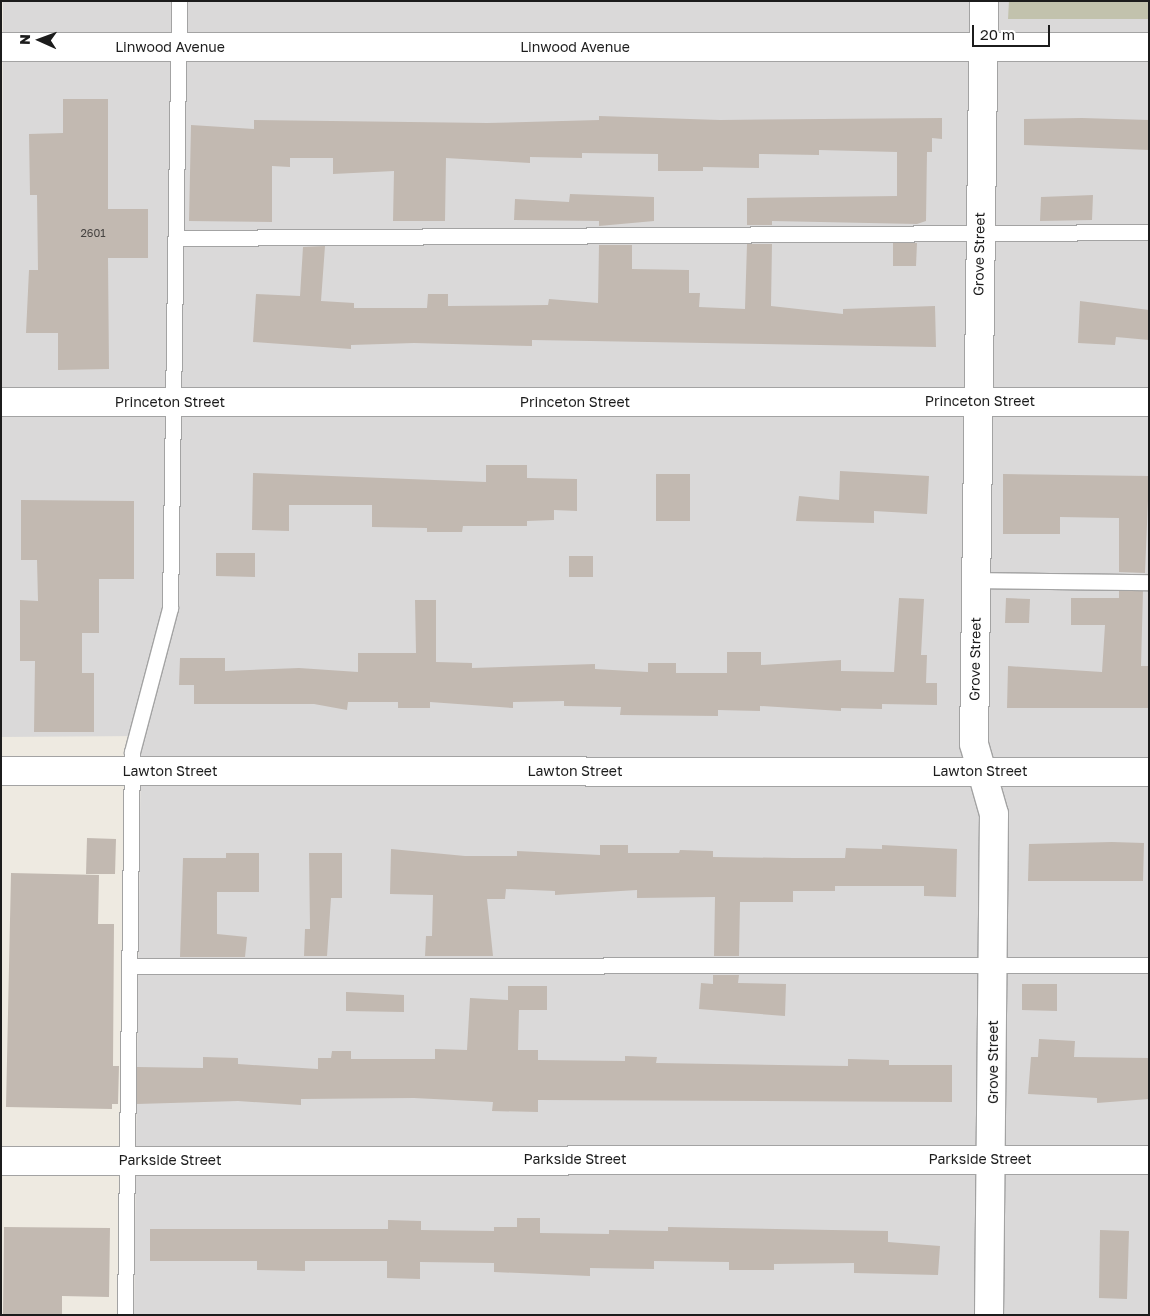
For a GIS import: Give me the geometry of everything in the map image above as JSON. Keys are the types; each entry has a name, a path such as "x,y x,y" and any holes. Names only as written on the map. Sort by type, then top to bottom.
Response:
{"street":[{"name":"Grove Street","path":"984,1 977,401 974,744 994,814 989,1315"},
{"name":"Linwood Avenue","path":"1,47 1149,47"},
{"name":"Princeton Street","path":"1,402 1149,402"},
{"name":"Lawton Street","path":"1,771 1149,772"},
{"name":"Parkside Street","path":"1,1161 1149,1160"}],"lane":[{"path":"125,1315 132,752 170,608 176,402 179,1"},
{"path":"178,238 1149,232"},
{"path":"976,580 1149,582"},
{"path":"130,966 1149,965"}],"shaded area":[{"path":"3,1 1009,1 1009,19 1149,19 1149,1315 134,1315 141,736 1,737"},
{"path":"1009,1 1149,1 1149,19 1008,19"}],"building":[{"path":"63,99 108,99 108,209 148,209 148,258 108,258 109,369 58,370 58,333 26,333 29,270 38,270 37,195 30,195 29,134 63,133"},
{"path":"599,116 720,120 942,118 942,139 932,138 932,152 927,152 926,221 917,224 772,221 772,225 747,225 747,198 897,196 897,152 819,150 819,155 759,154 759,168 703,167 703,171 658,171 658,154 582,153 582,158 530,157 530,163 446,158 445,221 393,221 394,171 333,174 333,158 290,158 290,167 272,166 272,222 189,221 191,125 254,129 254,120 487,123 599,120"},
{"path":"1024,119 1149,120 1149,150 1024,145"},
{"path":"570,194 654,197 654,221 599,226 599,221 514,220 515,199 569,202"},
{"path":"1093,195 1092,220 1040,221 1041,197"},
{"path":"893,243 917,243 916,266 893,266"},
{"path":"747,244 772,244 771,306 843,314 843,309 935,306 936,347 532,340 532,346 414,343 351,345 351,349 253,342 256,294 300,296 303,247 325,246 321,301 354,303 354,308 427,308 428,294 448,294 448,306 548,305 549,299 598,303 599,245 632,245 632,269 689,270 689,293 700,293 699,307 745,309"},
{"path":"1080,301 1149,310 1149,340 1116,337 1115,345 1078,343"},
{"path":"486,465 527,465 527,478 577,479 577,511 554,510 554,520 527,521 527,526 463,526 462,532 427,532 427,528 372,527 372,505 289,505 289,531 252,530 253,473 486,482"},
{"path":"840,471 929,476 927,514 874,511 874,523 796,521 799,496 839,500"},
{"path":"656,474 690,474 690,521 656,521"},
{"path":"1003,474 1149,476 1145,573 1119,572 1119,518 1060,517 1060,534 1003,534"},
{"path":"21,500 134,501 134,579 99,579 99,633 82,633 82,673 94,673 94,732 34,732 35,661 20,661 20,600 38,601 37,560 21,560"},
{"path":"216,553 255,553 255,577 216,576"},
{"path":"569,556 593,556 593,577 569,577"},
{"path":"1119,591 1143,591 1141,666 1149,666 1149,708 1007,708 1008,666 1102,672 1105,625 1071,625 1071,598 1119,598"},
{"path":"899,598 924,599 921,655 927,655 926,683 937,683 937,705 882,704 882,709 841,708 841,711 760,706 760,711 718,710 718,716 620,715 621,707 564,706 564,701 513,702 513,708 430,702 430,708 398,708 398,702 348,702 347,710 314,704 194,704 194,685 179,685 180,658 225,658 225,671 299,668 358,672 358,653 416,653 415,600 436,600 436,662 472,663 472,668 595,664 595,669 648,672 648,663 676,663 676,673 727,673 727,652 761,652 761,665 841,660 841,671 894,672"},
{"path":"1006,598 1030,599 1029,623 1005,623"},
{"path":"87,838 116,839 115,874 86,874"},
{"path":"1144,843 1143,881 1028,881 1029,844"},
{"path":"600,845 628,845 628,853 679,853 680,850 713,851 713,857 793,858 845,858 846,848 882,849 882,845 957,849 956,897 924,896 924,886 835,886 835,891 793,891 793,902 740,902 739,956 714,956 715,897 637,898 637,890 555,895 555,891 506,889 505,899 487,899 493,956 425,956 426,936 432,936 433,895 390,894 391,849 465,856 517,856 517,851 600,855"},
{"path":"226,853 259,853 259,892 217,892 217,934 247,937 245,957 180,957 183,858 226,858"},
{"path":"309,853 342,853 342,898 331,898 327,956 304,956 305,929 310,929"},
{"path":"11,873 99,875 98,924 114,924 113,1066 119,1066 118,1104 112,1104 112,1109 6,1107"},
{"path":"713,975 739,975 738,983 786,984 785,1016 699,1009 701,983 713,984"},
{"path":"1022,984 1057,984 1057,1011 1022,1010"},
{"path":"508,986 547,986 547,1010 519,1010 518,1050 538,1050 538,1060 625,1061 625,1056 657,1057 656,1063 848,1066 848,1059 889,1060 889,1065 952,1065 952,1102 538,1100 538,1112 492,1111 493,1102 414,1098 301,1099 301,1105 238,1101 137,1104 137,1067 203,1068 203,1057 238,1058 238,1064 318,1069 318,1058 331,1058 332,1051 351,1051 351,1059 435,1059 435,1049 467,1050 470,998 508,1000"},
{"path":"346,992 404,995 404,1012 346,1011"},
{"path":"1039,1039 1075,1041 1074,1057 1149,1058 1149,1099 1097,1103 1097,1098 1028,1094 1031,1057 1038,1057"},
{"path":"517,1218 540,1218 540,1233 609,1234 609,1230 668,1231 668,1227 888,1231 888,1242 940,1246 938,1275 854,1273 854,1263 774,1264 774,1270 729,1270 729,1262 654,1261 654,1269 590,1268 590,1276 494,1272 494,1263 420,1262 420,1279 387,1278 387,1261 305,1261 305,1271 257,1270 257,1261 150,1261 150,1229 388,1229 388,1220 421,1221 421,1230 494,1231 494,1227 517,1227"},
{"path":"4,1227 110,1228 109,1297 62,1296 62,1315 3,1315"},
{"path":"1100,1230 1129,1231 1127,1299 1099,1298"}]}
